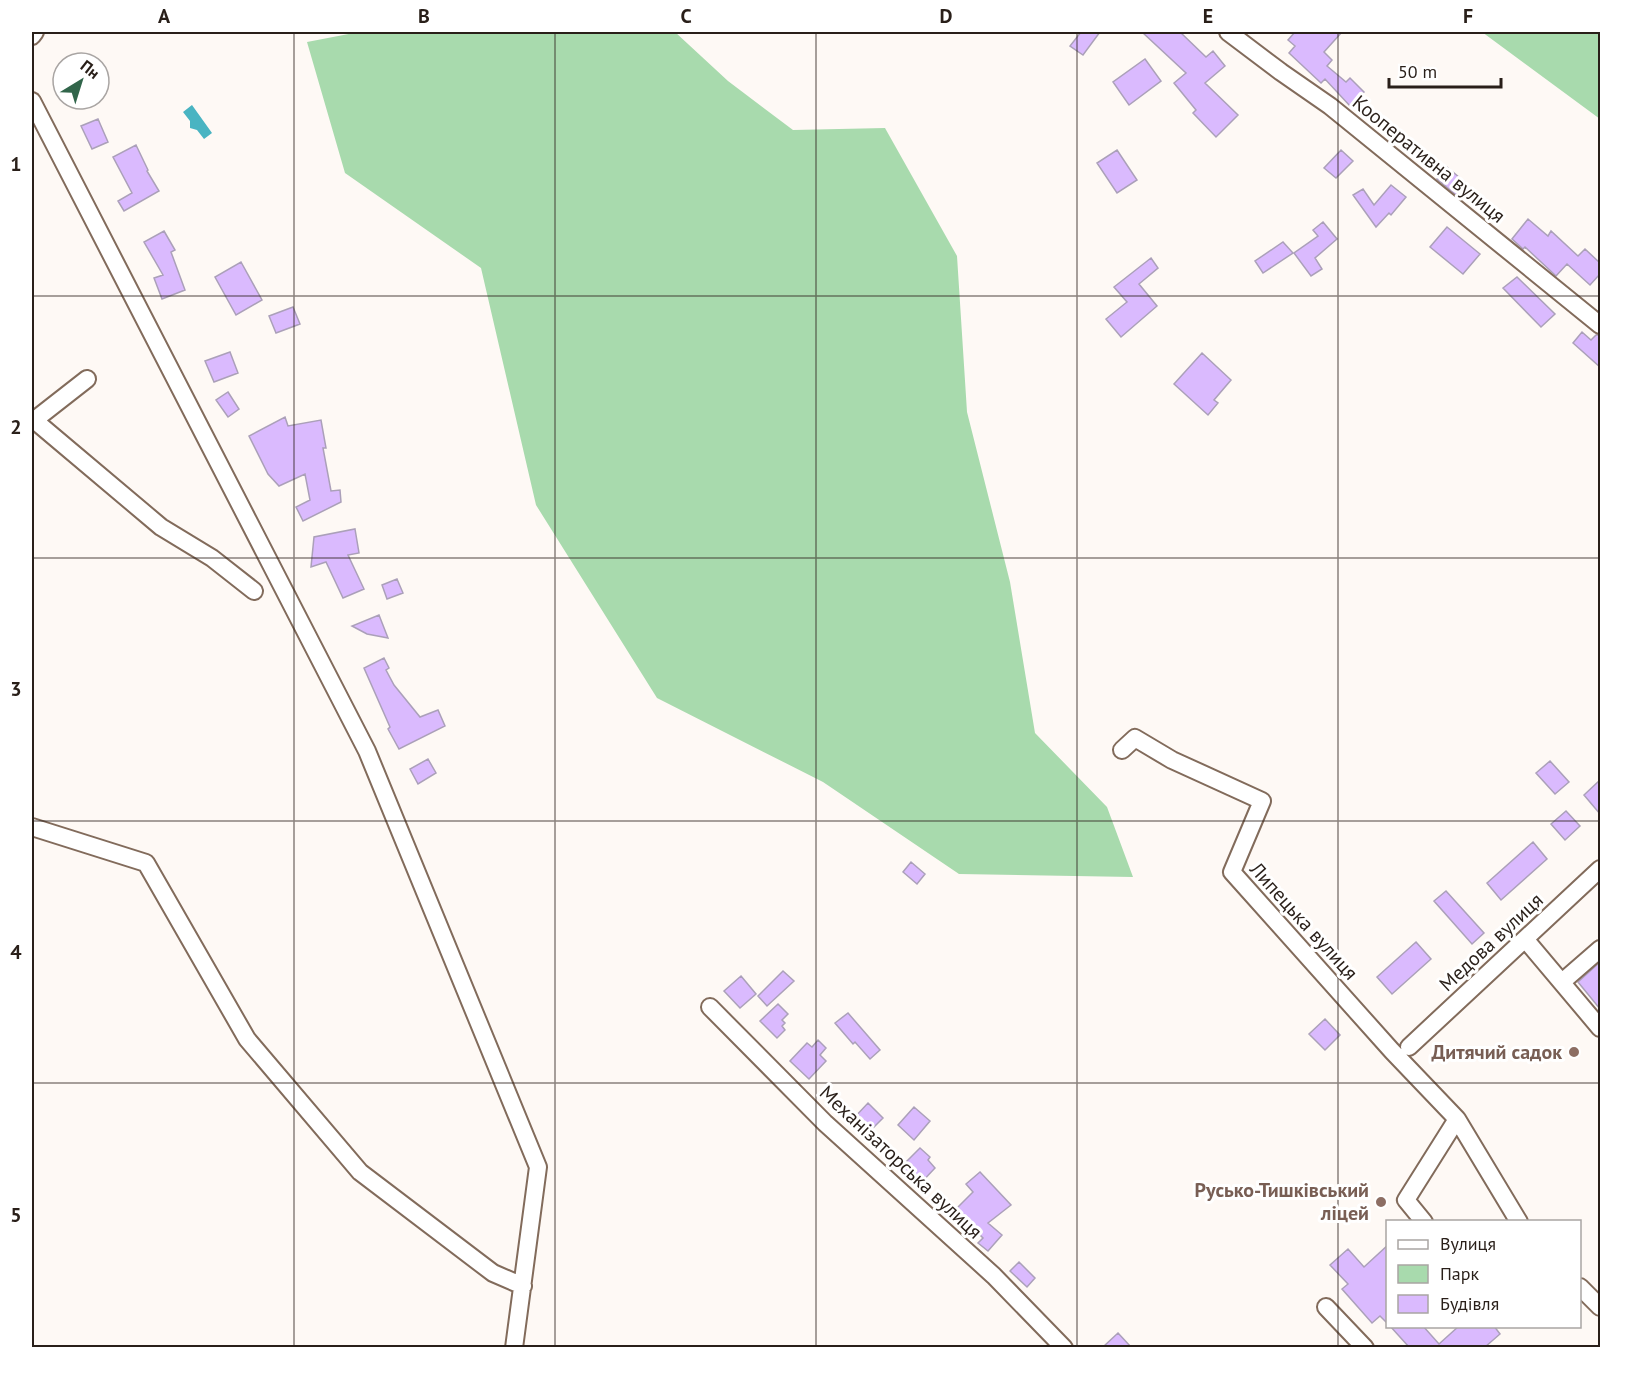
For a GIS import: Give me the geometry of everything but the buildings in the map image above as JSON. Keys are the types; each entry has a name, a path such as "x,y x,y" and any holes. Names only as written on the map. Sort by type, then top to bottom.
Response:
{"street":[{"path":"32,36 35,32"},
{"name":"Кооперативна вулиця","path":"1228,32 1330,106 1600,325"},
{"path":"32,101 367,751 538,1167 514,1347"},
{"path":"87,379 33,421 161,527 212,558 254,591"},
{"name":"Липецька вулиця","path":"1122,750 1135,738 1172,760 1262,801 1232,872 1392,1051 1457,1119 1518,1220"},
{"path":"32,827 146,863 247,1039 360,1172 493,1273 523,1286"},
{"name":"Медова вулиця","path":"1409,1047 1600,869"},
{"path":"1525,939 1600,1028"},
{"path":"1562,982 1600,949"},
{"name":"Механізаторська вулиця","path":"710,1007 825,1123 993,1276 1064,1347"},
{"path":"1423,1220 1406,1200 1457,1119"},
{"path":"1581,1288 1600,1306"},
{"path":"1326,1307 1365,1347"}],"green space":[{"path":"359,32 675,32 728,81 793,130 885,128 957,256 967,412 1010,582 1035,733 1107,807 1133,877 959,874 823,782 657,698 536,505 481,268 345,173 307,42"},
{"path":"1482,32 1600,32 1600,119"}],"water":[{"path":"192,105 212,133 204,139 197,130 190,128 190,121 183,112"}],"place":[{"name":"Дитячий садок","path":"1574,1052"},
{"name":"Русько-Тишківський ліцей","path":"1381,1202"}]}
